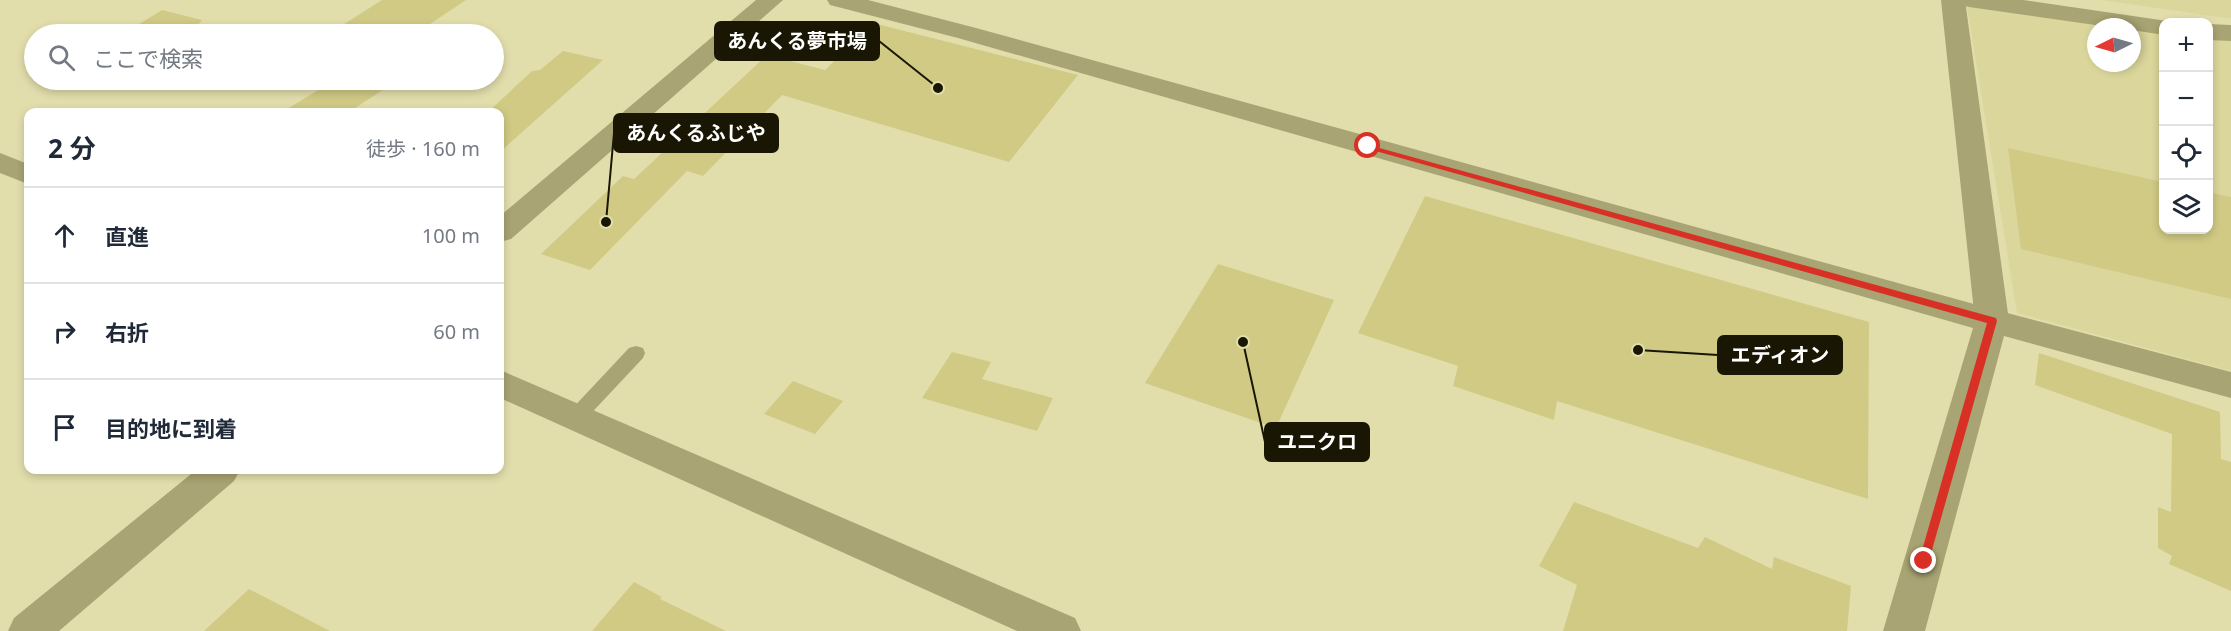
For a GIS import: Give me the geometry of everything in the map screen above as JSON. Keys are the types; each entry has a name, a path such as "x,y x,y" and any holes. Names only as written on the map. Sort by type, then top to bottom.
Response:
{"street":[{"path":"504,229 771,0"},
{"path":"839,0 967,33 1992,321 2231,385"},
{"path":"1904,631 1992,321 1953,0"},
{"path":"1969,0 2159,26"},
{"path":"2213,32 2231,33"},
{"path":"0,162 24,173"},
{"path":"504,385 1060,631"},
{"path":"29,631 216,474"}],"lane":[{"path":"576,417 636,353"}],"shaded area":[{"path":"2101,0 2231,0 2231,18 2226,18"},
{"path":"1967,6 2087,22 2087,72 2141,72 2141,29 2159,31 2159,234 2213,234 2213,39 2231,41 2231,371 2017,313"}],"building":[{"path":"382,0 466,0 430,24 344,24"},
{"path":"162,10 202,20 199,24 139,24"},
{"path":"873,23 1078,75 1009,162 782,95 703,176 687,171 590,270 541,254 623,176 634,179 767,55 825,70"},
{"path":"563,51 603,60 504,148 504,108 492,108 532,71 540,70"},
{"path":"318,90 383,90 355,108 289,108"},
{"path":"2008,148 2159,181 2159,234 2213,234 2213,193 2231,197 2231,299 2021,249"},
{"path":"1425,196 1869,322 1868,499 1557,401 1554,420 1453,386 1458,366 1358,333"},
{"path":"1218,264 1334,300 1276,428 1145,383"},
{"path":"952,352 991,362 982,379 1053,398 1037,431 922,398"},
{"path":"2039,353 2220,412 2221,459 2231,462 2231,591 2169,564 2172,556 2158,548 2158,507 2171,512 2172,434 2035,385"},
{"path":"793,381 843,401 815,434 764,414"},
{"path":"1574,502 1698,548 1705,537 1772,569 1774,557 1851,586 1847,631 1563,631 1577,585 1539,566"},
{"path":"634,582 662,597 660,599 726,631 592,631"},
{"path":"249,589 330,631 204,631"}],"place":[{"name":"あんくる夢市場","path":"938,88"},
{"name":"あんくるふじや","path":"606,222"},
{"name":"ユニクロ","path":"1243,342"},
{"name":"エディオン","path":"1638,350"}],"route":[{"path":"1368,146 1992,321 1924,561"}]}
